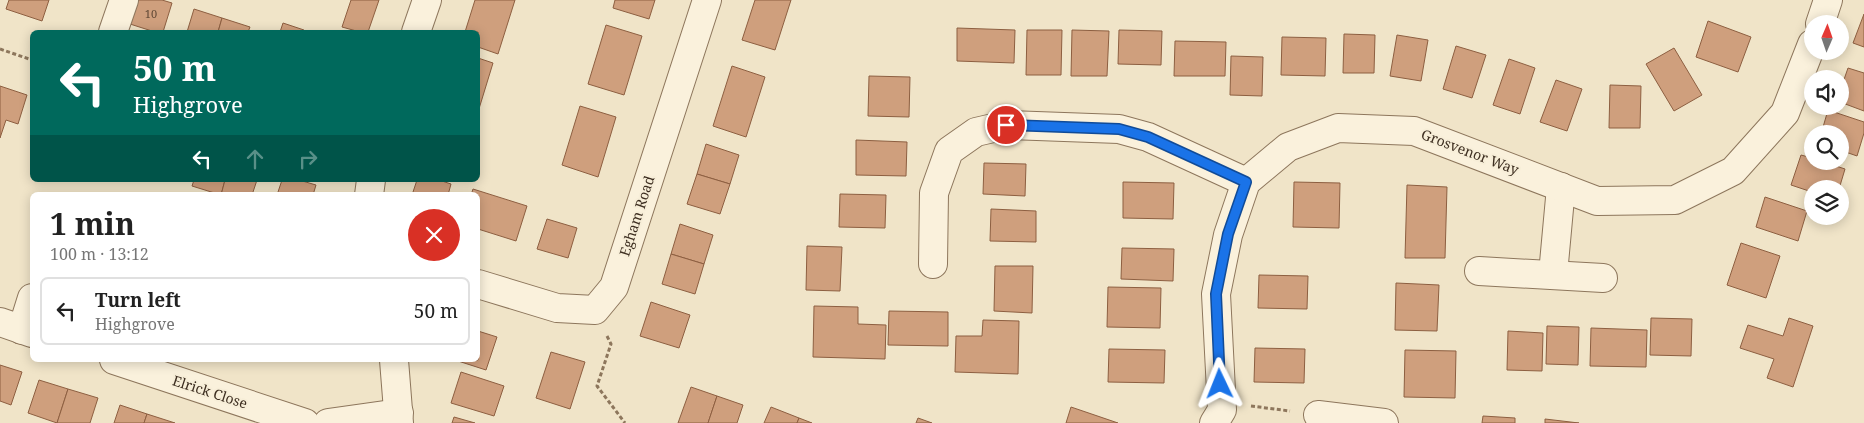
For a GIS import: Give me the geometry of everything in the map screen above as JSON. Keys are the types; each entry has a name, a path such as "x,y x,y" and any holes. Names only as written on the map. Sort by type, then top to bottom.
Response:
{"street":[{"path":"114,30 124,0"},
{"path":"417,30 427,0"},
{"name":"Egham Road","path":"595,310 614,286 707,0"},
{"path":"1823,15 1828,0"},
{"name":"Grosvenor Way","path":"1246,182 1288,147 1338,128 1414,131 1597,200 1675,200 1733,171 1785,113 1806,60"},
{"path":"933,264 934,193 949,151 976,132 1006,125 1119,129 1148,137 1246,182 1228,234 1216,294 1218,412"},
{"path":"1554,274 1561,187"},
{"path":"1479,271 1604,278"},
{"path":"480,285 557,308 595,310"},
{"path":"18,328 30,302"},
{"name":"Elrick Close","path":"120,362 305,423"},
{"path":"328,423 399,418 394,362"},
{"path":"1318,415 1384,423"}],"path":[{"path":"0,49 30,59"},
{"path":"595,310 611,344 597,386 625,423"},
{"path":"1218,412 1318,415"}],"building":[{"path":"9,0 49,0 42,21 6,9"},
{"path":"138,0 162,0 172,3 164,30 149,30 130,24"},
{"path":"351,0 379,0 369,30 353,30 342,27"},
{"path":"475,0 515,0 498,54 480,48 480,30 466,30"},
{"path":"615,0 655,0 649,19 613,8"},
{"path":"755,0 791,0 775,50 742,40"},
{"path":"194,9 222,18 219,30 188,30"},
{"path":"1864,14 1864,47 1853,43"},
{"path":"222,18 250,27 249,30 219,30"},
{"path":"1708,21 1751,37 1738,72 1696,57"},
{"path":"283,23 304,30 281,30"},
{"path":"606,25 642,36 624,95 588,84"},
{"path":"957,28 1015,30 1014,63 957,61"},
{"path":"1027,30 1062,30 1061,75 1026,75"},
{"path":"1072,30 1109,31 1107,76 1071,76"},
{"path":"1119,30 1162,31 1161,65 1118,64"},
{"path":"1344,34 1375,35 1374,73 1343,73"},
{"path":"1397,35 1428,40 1421,81 1390,76"},
{"path":"1282,37 1326,38 1325,76 1281,75"},
{"path":"1175,41 1226,42 1225,76 1174,76"},
{"path":"1456,46 1486,55 1472,98 1443,89"},
{"path":"1674,48 1702,95 1674,111 1646,64"},
{"path":"1231,56 1263,57 1262,96 1230,95"},
{"path":"480,59 493,63 480,105"},
{"path":"1509,59 1535,68 1520,114 1493,105"},
{"path":"732,66 765,77 746,137 713,126"},
{"path":"1848,68 1864,73 1864,111 1849,105 1849,70 1847,70"},
{"path":"869,76 910,77 909,117 868,116"},
{"path":"1556,80 1582,89 1567,131 1540,122"},
{"path":"1610,85 1641,86 1640,128 1609,128"},
{"path":"0,86 27,95 18,124 6,120 0,138"},
{"path":"580,106 616,117 598,177 562,165"},
{"path":"1827,115 1843,115 1864,122 1864,133 1857,156 1849,153 1849,125 1824,125"},
{"path":"856,140 907,142 906,176 856,175"},
{"path":"706,144 739,155 730,184 697,174"},
{"path":"1801,155 1804,156 1804,170 1845,170 1842,180 1804,180 1804,189 1791,185"},
{"path":"984,163 1026,164 1025,196 983,194"},
{"path":"697,174 730,184 720,214 687,204"},
{"path":"193,182 224,182 222,192 211,192 192,186"},
{"path":"224,182 256,182 253,192 222,192"},
{"path":"281,182 306,182 316,185 314,192 278,192"},
{"path":"416,182 445,182 451,184 449,192 413,192"},
{"path":"1123,182 1174,183 1173,219 1123,218"},
{"path":"1294,182 1340,183 1339,228 1293,227"},
{"path":"1407,185 1447,187 1445,258 1405,258"},
{"path":"473,189 527,206 516,241 480,230 480,192 472,192"},
{"path":"840,194 886,195 885,228 839,227"},
{"path":"1765,197 1804,210 1804,221 1798,241 1756,227"},
{"path":"991,209 1036,211 1036,242 990,241"},
{"path":"547,219 577,228 568,258 537,249"},
{"path":"680,224 713,235 704,264 671,254"},
{"path":"1741,243 1780,256 1766,298 1727,285"},
{"path":"807,246 842,247 840,291 806,290"},
{"path":"1122,248 1174,249 1173,281 1121,279"},
{"path":"671,254 704,264 695,294 662,284"},
{"path":"995,266 1033,266 1032,313 994,311"},
{"path":"1259,275 1308,276 1307,309 1258,308"},
{"path":"1396,283 1439,285 1437,331 1395,330"},
{"path":"1108,287 1161,288 1160,328 1107,327"},
{"path":"651,302 690,315 679,348 640,336"},
{"path":"814,306 858,307 858,324 886,325 885,359 813,357"},
{"path":"889,311 948,312 948,346 888,345"},
{"path":"1651,318 1692,319 1691,356 1650,355"},
{"path":"1789,318 1813,326 1793,387 1767,378 1774,359 1740,348 1748,325 1783,336"},
{"path":"983,320 1019,321 1018,374 955,372 956,336 982,336"},
{"path":"1547,326 1579,327 1578,365 1546,364"},
{"path":"1591,328 1647,330 1646,367 1590,366"},
{"path":"1508,331 1543,333 1542,371 1507,370"},
{"path":"480,332 497,337 486,370 461,362 480,362"},
{"path":"1255,348 1305,349 1304,383 1254,382"},
{"path":"1109,349 1165,350 1164,383 1108,382"},
{"path":"1405,350 1456,351 1455,398 1404,397"},
{"path":"551,352 585,362 570,409 536,398"},
{"path":"0,365 22,372 11,405 0,401"},
{"path":"461,372 504,386 494,416 451,403"},
{"path":"39,380 68,389 57,423 28,413"},
{"path":"691,387 717,396 708,423 678,423"},
{"path":"68,389 98,398 90,423 57,423"},
{"path":"717,396 743,405 737,423 708,423"},
{"path":"120,405 147,414 144,423 114,423"},
{"path":"771,407 799,418 797,423 764,423"},
{"path":"1071,407 1118,423 1066,423"},
{"path":"147,414 175,423 144,423"},
{"path":"1483,416 1515,418 1515,423 1482,423"},
{"path":"454,417 475,423 452,423"},
{"path":"799,418 812,423 797,423"},
{"path":"918,418 932,423 916,423"},
{"path":"1545,419 1579,423 1545,423"}],"route":[{"path":"1006,125 1119,129 1148,137 1246,182 1228,234 1216,294 1220,384"}]}
